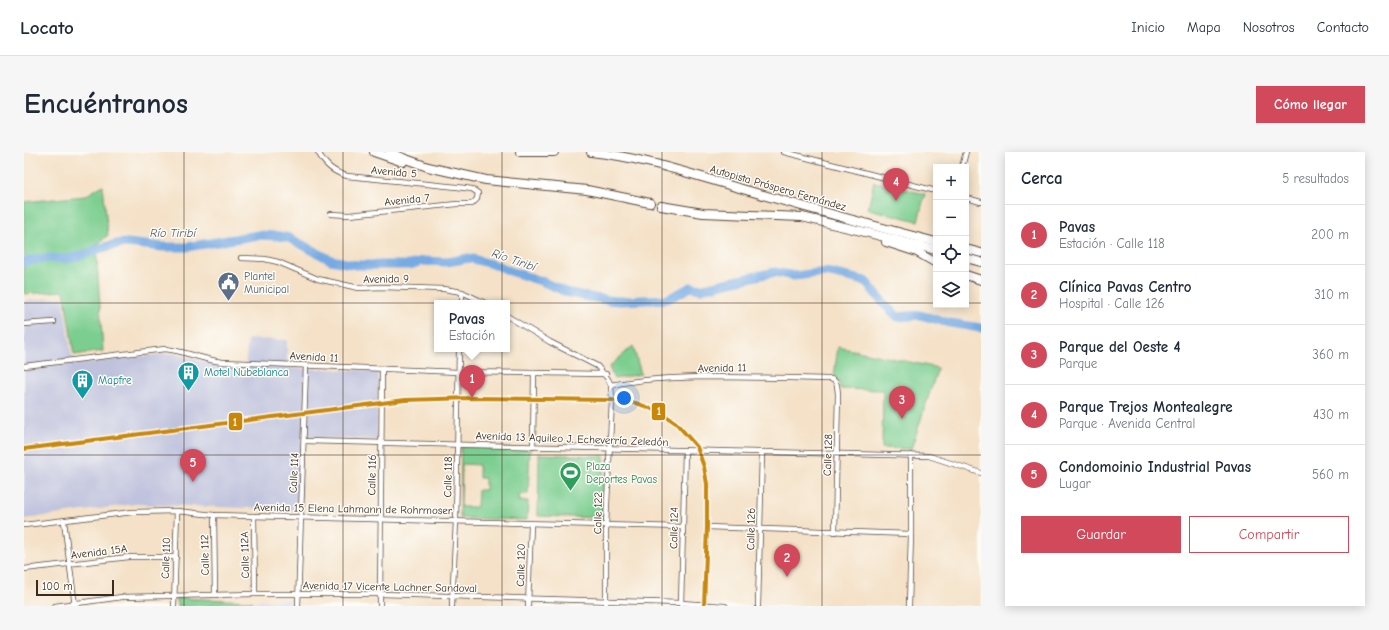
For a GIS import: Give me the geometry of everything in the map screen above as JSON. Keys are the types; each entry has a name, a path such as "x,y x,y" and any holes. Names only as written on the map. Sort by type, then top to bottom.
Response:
{"highway":[{"path":"374,152 397,161 486,180 587,190 650,203"},
{"path":"390,152 428,167"},
{"path":"520,152 554,152"},
{"name":"Autopista Próspero Fernández","path":"591,152 637,160 672,169 827,214 933,241"},
{"name":"Autopista Próspero Fernández","path":"661,206 703,213 802,217 933,249"},
{"path":"858,230 890,244 917,252 933,261"},
{"path":"969,251 981,253"},
{"path":"969,259 981,262"},
{"path":"969,276 981,280"}],"street":[{"name":"Avenida 5","path":"318,152 330,168 339,174 472,189 478,193"},
{"path":"784,152 933,190"},
{"path":"963,164 966,152"},
{"name":"Avenida 7","path":"331,214 349,215 435,206 472,204 477,199 478,193"},
{"path":"969,199 981,202"},
{"name":"Avenida 9","path":"241,258 265,259 278,262 318,279 359,288 405,287 444,289 462,292 479,300"},
{"path":"462,292 462,300"},
{"path":"510,318 550,342 598,366 606,374"},
{"path":"24,324 54,322"},
{"name":"Avenida 11","path":"24,366 165,349 176,350 213,361 458,372 606,374"},
{"name":"Calle 118","path":"452,606 456,521 458,372 460,352"},
{"name":"Calle 114","path":"298,606 306,365"},
{"name":"Calle 116","path":"380,606 382,369"},
{"path":"533,447 534,373"},
{"name":"Calle 122","path":"606,374 611,385 612,400 606,525 606,604"},
{"name":"Avenida 11","path":"611,385 666,378 750,377 833,379"},
{"name":"Calle 128","path":"833,379 837,384 838,394 835,532"},
{"name":"Avenida 13 Aquileo J. Echeverría Zeledón","path":"304,441 685,451 911,455 928,456 981,472"},
{"name":"Calle 124","path":"681,605 685,451"},
{"name":"Calle 126","path":"758,606 762,452"},
{"path":"908,606 911,534 911,455"},
{"name":"Avenida 15 Elena Lahmann de Rohrmoser","path":"24,525 133,512 177,512 214,515 531,524 682,526"},
{"name":"Calle 110","path":"174,606 177,512"},
{"name":"Calle 112","path":"214,515 214,595"},
{"name":"Calle 112A","path":"254,516 255,594"},
{"path":"64,521 75,605"},
{"name":"Calle 120","path":"528,606 531,524"},
{"path":"707,527 759,530 911,534"},
{"name":"Avenida 15A","path":"24,569 130,557 176,557"},
{"name":"Avenida 17 Vicente Lachner Sandoval","path":"54,606 75,605 122,597 255,594 380,594 529,599 606,604 725,606"}],"shaded area":[{"path":"63,297 71,353 75,364 172,353 225,367 245,368 248,339 287,340 287,368 378,371 377,440 302,437 302,510 135,504 24,519 24,301"},
{"path":"289,600 289,606 252,606 252,601"}],"green space":[{"path":"874,182 925,194 918,221 868,209"},
{"path":"103,185 108,235 96,246 103,351 74,355 64,291 24,294 24,202 85,196"},
{"path":"633,346 641,374 614,379 609,367"},
{"path":"838,347 938,368 911,449 882,448 883,390 840,389 839,380 834,376"},
{"path":"461,447 530,449 528,494 520,494 519,501 528,501 527,520 460,518","holes":["462,464 479,465 479,478 485,478 485,490 478,490 477,507 461,507"]},
{"name":"Plaza Deportes Pavas","path":"539,454 604,456 602,518 538,516"},
{"path":"177,598 252,601 252,606 177,606"}],"waterway":[{"name":"Río Tiribí","path":"24,262 46,258 66,259 80,256 101,248 127,243 163,247 187,247 258,235 279,236 289,238 331,260 356,265 410,265 422,261 447,262 469,258 499,266 541,281 566,292 620,301 668,299 691,287 700,289 775,272 794,276 826,272 865,281 886,306 898,317 920,315 950,323 981,328"}],"transit line":[{"name":"1","path":"24,449 405,400 472,398 612,400 636,403 660,412 676,423 697,447 704,467 707,484 704,606"}],"place":[{"name":"Parque Trejos Montealegre","path":"896,201"},
{"name":"Plantel Municipal","path":"228,302"},
{"name":"Motel Nubeblanca","path":"188,392"},
{"name":"Pavas","path":"472,398"},
{"name":"Mapfre","path":"83,400"},
{"name":"Parque del Oeste 4","path":"902,419"},
{"name":"Condomoinio Industrial Pavas","path":"193,482"},
{"name":"Plaza Deportes Pavas","path":"571,492"},
{"name":"Clínica Pavas Centro","path":"787,577"}]}
